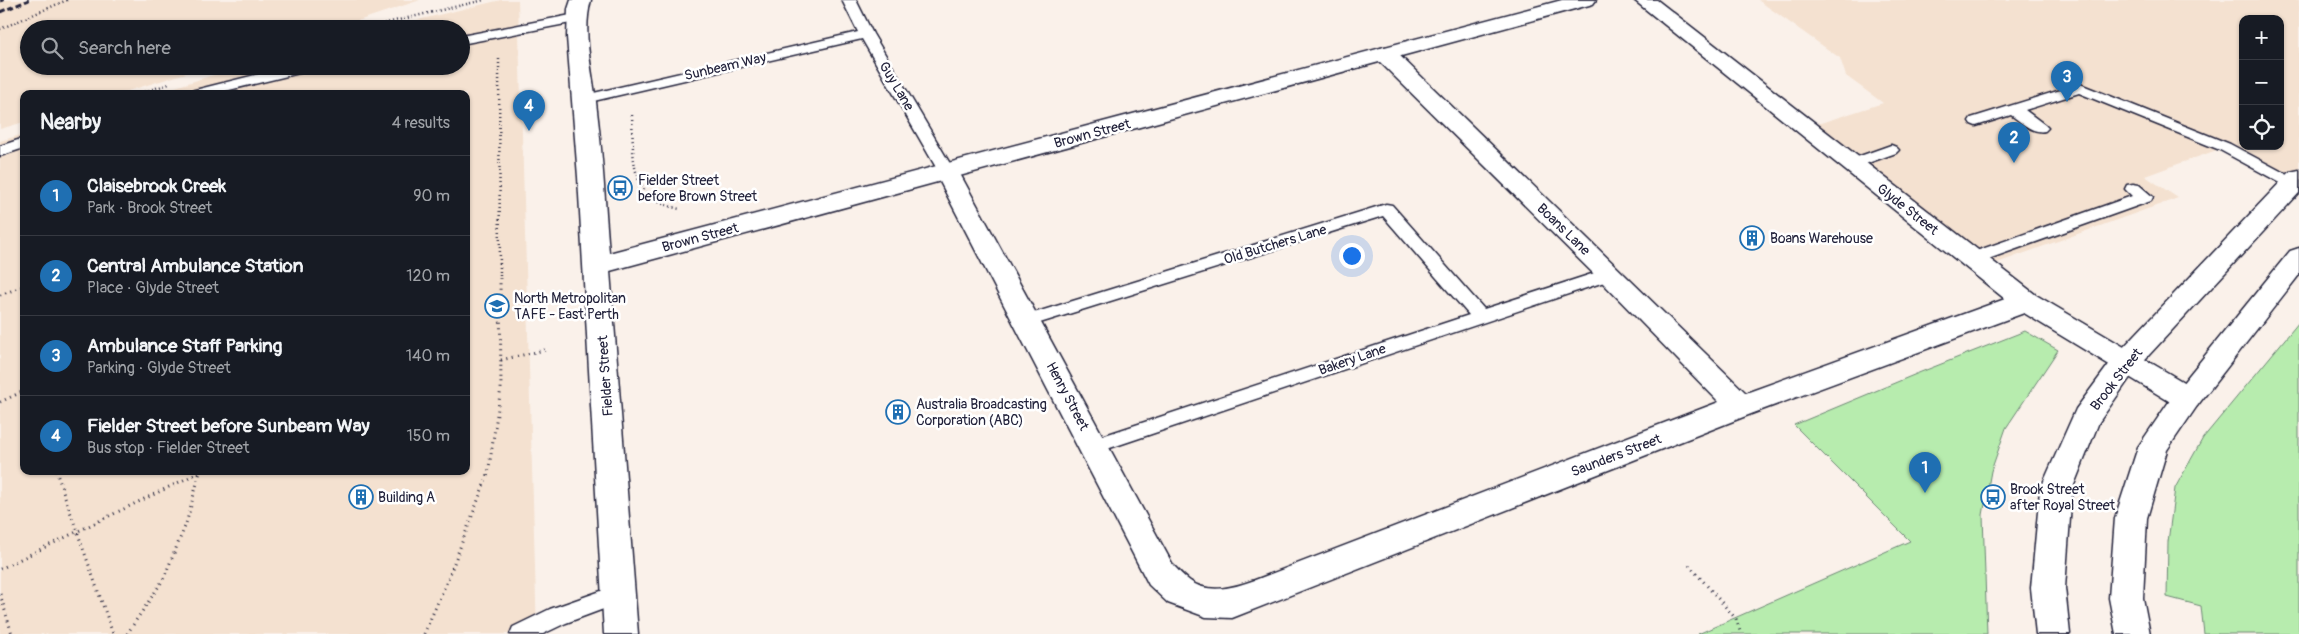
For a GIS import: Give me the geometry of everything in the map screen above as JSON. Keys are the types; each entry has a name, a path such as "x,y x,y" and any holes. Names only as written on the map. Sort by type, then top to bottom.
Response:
{"street":[{"name":"Brown Street","path":"597,265 1586,0"},
{"name":"Glyde Street","path":"1644,0 2026,302 2187,398"},
{"name":"Fielder Street","path":"578,9 621,634"},
{"name":"Boans Lane","path":"1385,54 1610,274 1741,406"},
{"name":"Henry Street","path":"947,172 1161,575 1180,593 1206,602"},
{"name":"Brook Street","path":"2053,634 2048,588 2056,490 2086,417 2126,362 2297,183"},
{"path":"2133,634 2126,598 2131,518 2153,446 2187,398 2299,257"},
{"name":"Saunders Street","path":"1206,602 1232,603 1263,592 1741,406 2026,302"}],"lane":[{"name":"Guy Lane","path":"849,0 866,34 947,172"},
{"path":"470,38 578,9"},
{"name":"Sunbeam Way","path":"585,99 866,34"},
{"path":"224,90 238,88 281,75"},
{"path":"1976,121 2080,88 2225,147 2297,183"},
{"path":"2013,109 2040,128"},
{"path":"0,151 20,144"},
{"path":"1851,164 1891,150"},
{"path":"1971,259 2145,197 2133,189"},
{"name":"Old Butchers Lane","path":"1027,321 1386,209 1480,316"},
{"name":"Bakery Lane","path":"1094,446 1610,274"},
{"path":"520,634 558,616 618,594"}],"path":[{"path":"21,20 67,0"},
{"path":"399,20 484,0"},
{"path":"0,29 20,20"},
{"path":"424,634 448,579 488,474 501,388 499,53"},
{"path":"0,295 20,288"},
{"path":"502,360 549,349"},
{"path":"0,402 20,393"},
{"path":"57,475 113,634"},
{"path":"0,568 194,475"},
{"path":"127,634 163,580 186,524 199,475"},
{"path":"1689,565 1736,620 1741,634"},
{"path":"0,594 12,634"}],"shaded area":[{"path":"0,0 420,0 361,20 20,20 20,75 180,75 131,90 20,90 20,123 0,129"},
{"name":"North Metropolitan TAFE - East Perth","path":"501,0 518,0 537,634 0,634 0,141 20,135 20,475 470,475 470,90 166,90 213,75 470,75 470,20 418,20"},
{"path":"1758,0 2299,0 2299,188 2225,147 2145,176 2178,198 1983,268 1805,128 1883,103 1846,76 1840,58"}],"green space":[{"path":"2299,322 2299,634 2204,634 2201,606 2167,597 2168,542 2175,488 2203,438"},
{"path":"2025,331 2058,350 2006,428 1991,471 1983,515 1987,634 1698,634 1910,541 1794,425"}],"railway":[{"path":"0,1 4,0"},
{"path":"0,12 29,0"}],"place":[{"name":"Ambulance Staff Parking","path":"2067,102"},
{"name":"Fielder Street before Sunbeam Way","path":"529,131"},
{"name":"Central Ambulance Station","path":"2014,163"},
{"name":"Fielder Street before Brown Street","path":"620,188"},
{"name":"Boans Warehouse","path":"1752,238"},
{"name":"North Metropolitan TAFE - East Perth","path":"497,306"},
{"name":"Australia Broadcasting Corporation (ABC)","path":"898,412"},
{"name":"Claisebrook Creek","path":"1925,493"},
{"name":"Building A","path":"361,497"},
{"name":"Brook Street after Royal Street","path":"1993,497"}]}
